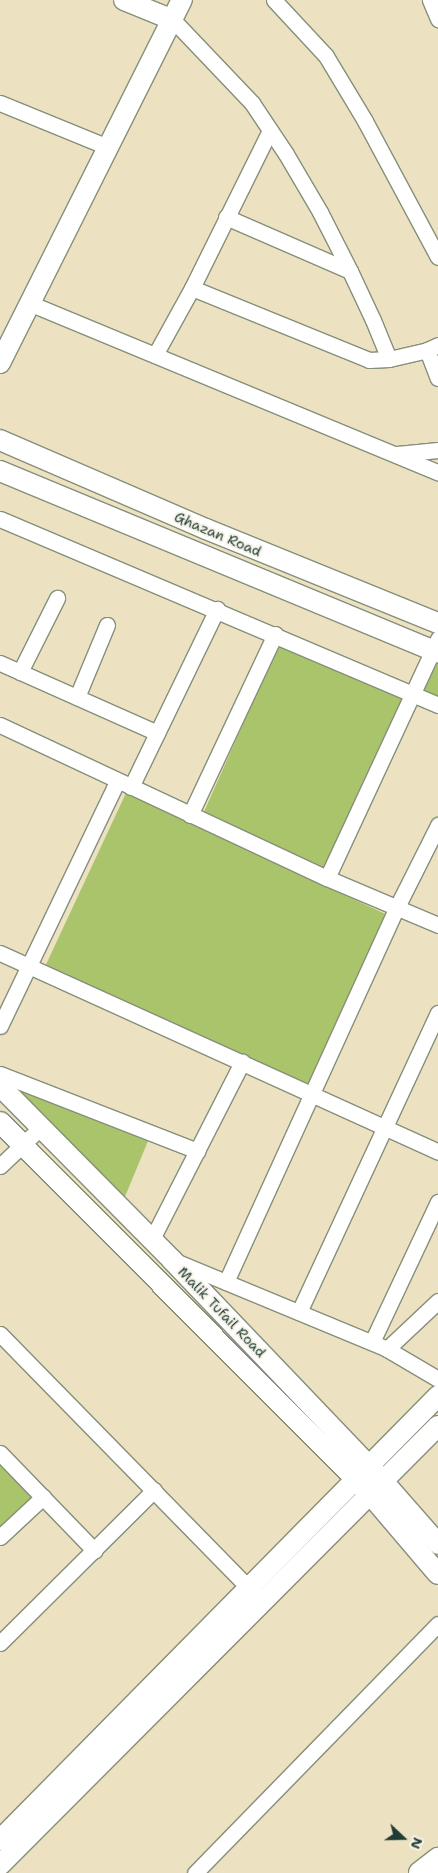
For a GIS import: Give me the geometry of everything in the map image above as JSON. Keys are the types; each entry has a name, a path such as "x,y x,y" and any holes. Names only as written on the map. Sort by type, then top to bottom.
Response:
{"main road":[{"path":"420,1873 438,1859"}],"street":[{"path":"124,0 172,20 252,103 320,212 373,320 388,359"},
{"path":"0,363 182,0"},
{"path":"275,0 326,56 365,121 438,257"},
{"path":"430,0 438,19"},
{"path":"0,103 108,147"},
{"path":"155,355 192,288 270,130"},
{"path":"226,217 350,271"},
{"path":"192,288 369,360 388,359 433,348 438,378"},
{"path":"29,303 438,472"},
{"name":"Ghazan Road","path":"0,440 206,529 438,623"},
{"path":"397,454 438,450"},
{"name":"Ghazan Road","path":"0,471 436,647"},
{"path":"0,519 217,609 438,705"},
{"path":"20,672 57,598"},
{"path":"0,1026 29,966 124,784 157,733 217,609"},
{"path":"77,698 107,624"},
{"path":"190,815 275,634"},
{"path":"327,878 412,694 436,647"},
{"path":"0,663 157,733"},
{"path":"0,725 327,878 438,925"},
{"path":"226,1282 313,1095 397,907 438,824"},
{"path":"0,953 438,1152"},
{"path":"299,1312 438,1014"},
{"path":"152,1239 242,1062"},
{"path":"0,1074 196,1151"},
{"name":"Malik Tufail Road","path":"0,1086 172,1260 362,1472"},
{"name":"Malik Tufail Road","path":"0,1122 438,1544"},
{"path":"0,1166 40,1128"},
{"path":"372,1342 438,1202"},
{"path":"172,1260 388,1348 438,1379"},
{"path":"388,1348 438,1301"},
{"path":"0,1334 263,1603"},
{"path":"0,1840 248,1586 438,1396"},
{"path":"0,1865 263,1603 376,1486 438,1426"},
{"path":"0,1453 95,1551"},
{"name":"Malik Tufail Road","path":"376,1486 438,1574"},
{"path":"0,1643 95,1551 154,1490"},
{"path":"0,1537 43,1497"},
{"path":"195,1873 438,1624"}],"green space":[{"path":"280,641 403,696 326,869 203,815"},
{"path":"434,659 438,660 438,698 422,691"},
{"path":"126,793 387,915 307,1087 46,965"},
{"path":"3,1081 148,1141 124,1199"},
{"path":"0,1464 33,1496 0,1528"}]}
